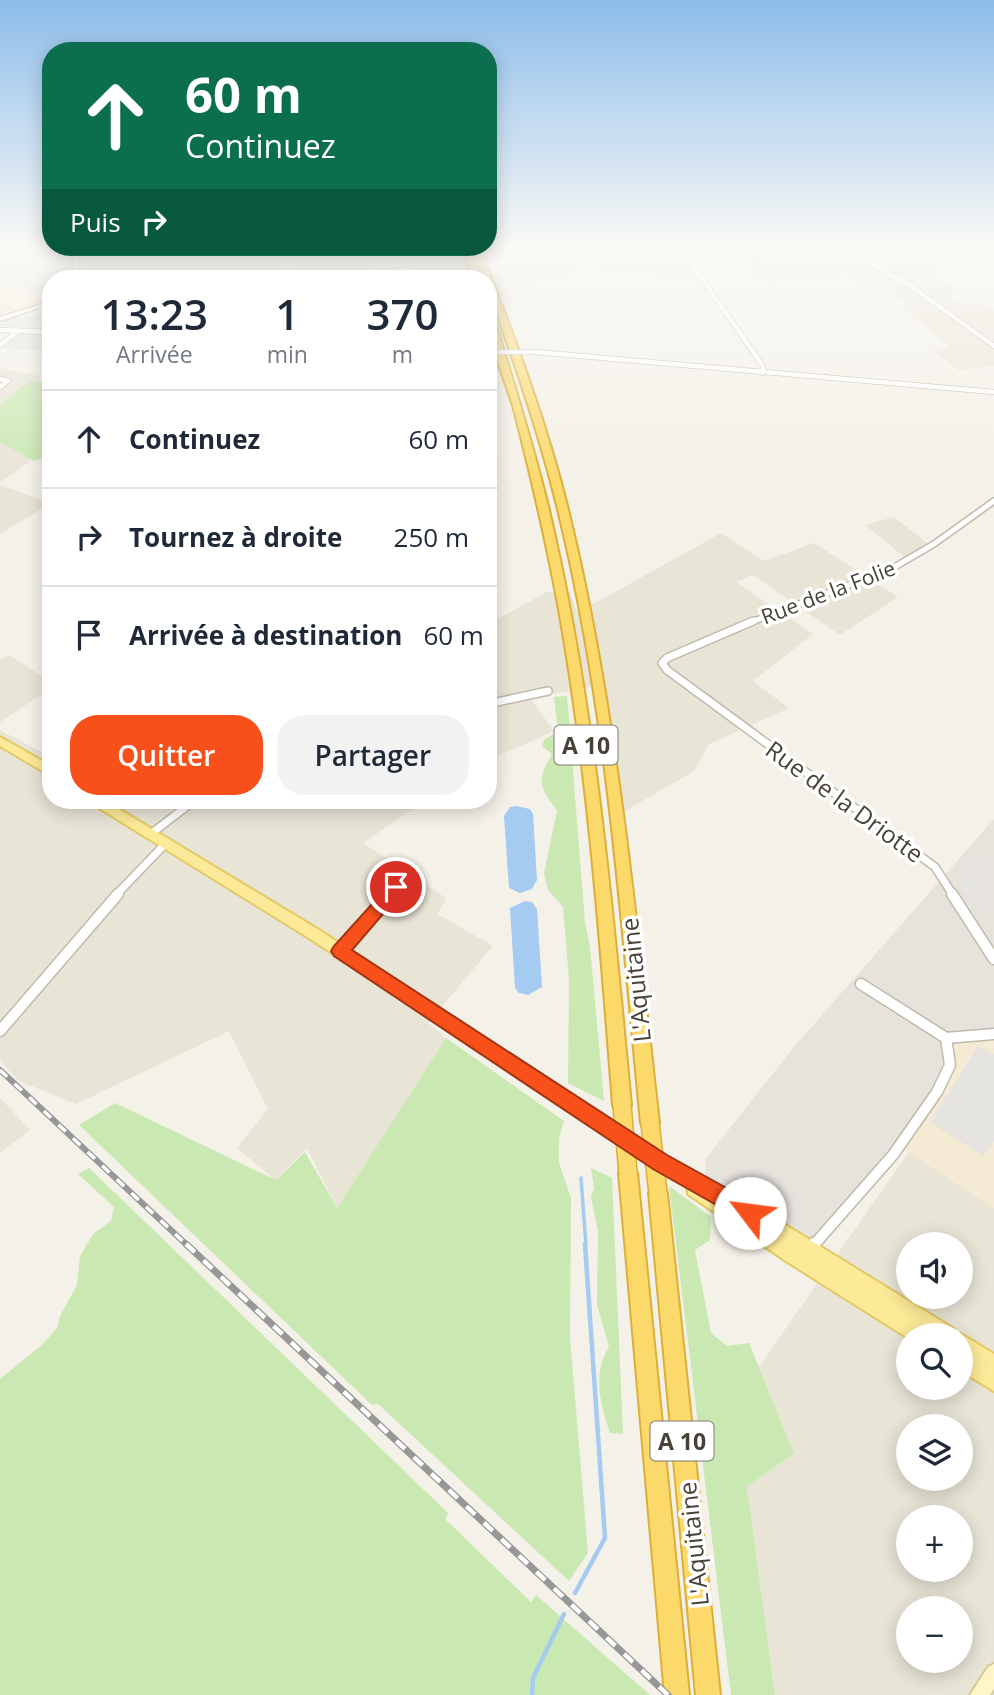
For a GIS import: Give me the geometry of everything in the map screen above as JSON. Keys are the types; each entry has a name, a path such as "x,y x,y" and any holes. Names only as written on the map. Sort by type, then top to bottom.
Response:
{"highway":[{"name":"L'Aquitaine","path":"505,325 552,468 585,616 614,788 708,1692"},
{"name":"L'Aquitaine","path":"497,342 536,469 572,641 597,839 677,1695"}],"main road":[{"path":"0,741 42,767"},
{"path":"111,809 340,951 660,1162 929,1323"},
{"path":"660,1162 719,1207 901,1323"},
{"path":"973,1351 994,1364"},
{"path":"973,1369 994,1382"},
{"path":"979,1695 994,1674"}],"street":[{"path":"735,325 763,366 763,373"},
{"path":"965,325 994,346"},
{"path":"0,330 42,332"},
{"path":"0,345 18,331"},
{"path":"497,352 535,352 994,392"},
{"path":"0,379 8,381 0,387"},
{"name":"Rue de la Folie","path":"667,670 662,663 667,658 801,601 900,565 994,501"},
{"name":"Rue de la Driotte","path":"667,670 935,867 994,959"},
{"path":"497,702 548,691"},
{"path":"152,833 183,809"},
{"path":"0,1031 112,900 167,842"},
{"path":"340,951 408,874"},
{"path":"861,984 946,1038 994,1034"},
{"path":"792,1255 810,1250 892,1155 937,1092 950,1065 946,1038"}],"shaded area":[{"path":"42,325 42,329 0,326"},
{"path":"923,325 994,325 994,366 958,370 933,351 950,346"},
{"path":"21,332 42,333 42,350 2,348"},
{"path":"0,368 40,376 29,462 0,482"},
{"path":"0,485 42,500 42,508 0,534"},
{"path":"894,517 928,544 907,559 865,525"},
{"path":"721,533 764,561 814,543 898,597 840,635 753,575 736,582 813,634 753,681 789,708 709,744 694,771 625,811 606,684 530,698 554,731 497,756 497,619 547,592 570,592 577,613"},
{"path":"9,655 42,676 42,694 0,722 0,660"},
{"path":"0,730 42,752 42,809 413,809 363,843 446,898 438,914 493,946 428,1023 446,1038 337,1208 307,1148 275,1180 237,1148 268,1109 229,1031 76,1104 19,1081 0,1061"},
{"path":"994,819 994,1034 957,1041 953,1047 953,1070 810,1250 804,1237 706,1175 705,1160 793,1048"},
{"path":"965,858 981,858 985,912 975,906 959,882 966,881"},
{"path":"994,1034 994,1209 905,1150 921,1115 953,1071 953,1047 957,1041"},
{"path":"978,1046 994,1054 994,1142 983,1156 930,1122"},
{"path":"0,1098 30,1130 0,1153"},
{"path":"910,1150 994,1206 994,1695 775,1695 747,1487 794,1453 759,1367"}],"green space":[{"path":"29,381 42,382 42,459 34,461 0,442 0,405"},
{"path":"567,696 585,922 590,947 604,1101 568,1083 569,980 563,907 548,890 544,873 557,811 543,789 542,778 552,754 542,746 544,740 558,731 554,697"},
{"path":"446,1038 564,1121 559,1138 559,1163 571,1198 570,1338 588,1553 569,1581 378,1404 372,1405 79,1125 115,1103 276,1180 305,1152 337,1208"},
{"path":"89,1168 448,1513 445,1519 531,1602 536,1595 650,1695 0,1695 0,1379 43,1344 57,1328 60,1316 77,1285 80,1256 93,1234 111,1221 114,1207 78,1174"},
{"path":"591,1168 612,1178 623,1434 610,1433 599,1389 601,1368 609,1347 597,1305 598,1231 591,1197 594,1188"},
{"path":"669,1186 711,1217 710,1240 695,1250 711,1333 727,1346 749,1343 794,1453 747,1487 775,1695 731,1695"}],"water":[{"path":"510,807 530,809 533,814 537,880 532,889 520,893 509,888 504,816"},
{"path":"525,901 532,902 537,909 542,987 528,995 519,993 515,988 510,908"}],"waterway":[{"path":"581,1178 586,1246"},
{"path":"575,1593 605,1538 585,1244"},
{"path":"532,1695 533,1678 564,1614"}],"railway":[{"path":"0,1070 188,1246"},
{"path":"186,1244 668,1695"}],"route":[{"path":"396,887 340,951 660,1162 750,1213"}]}
